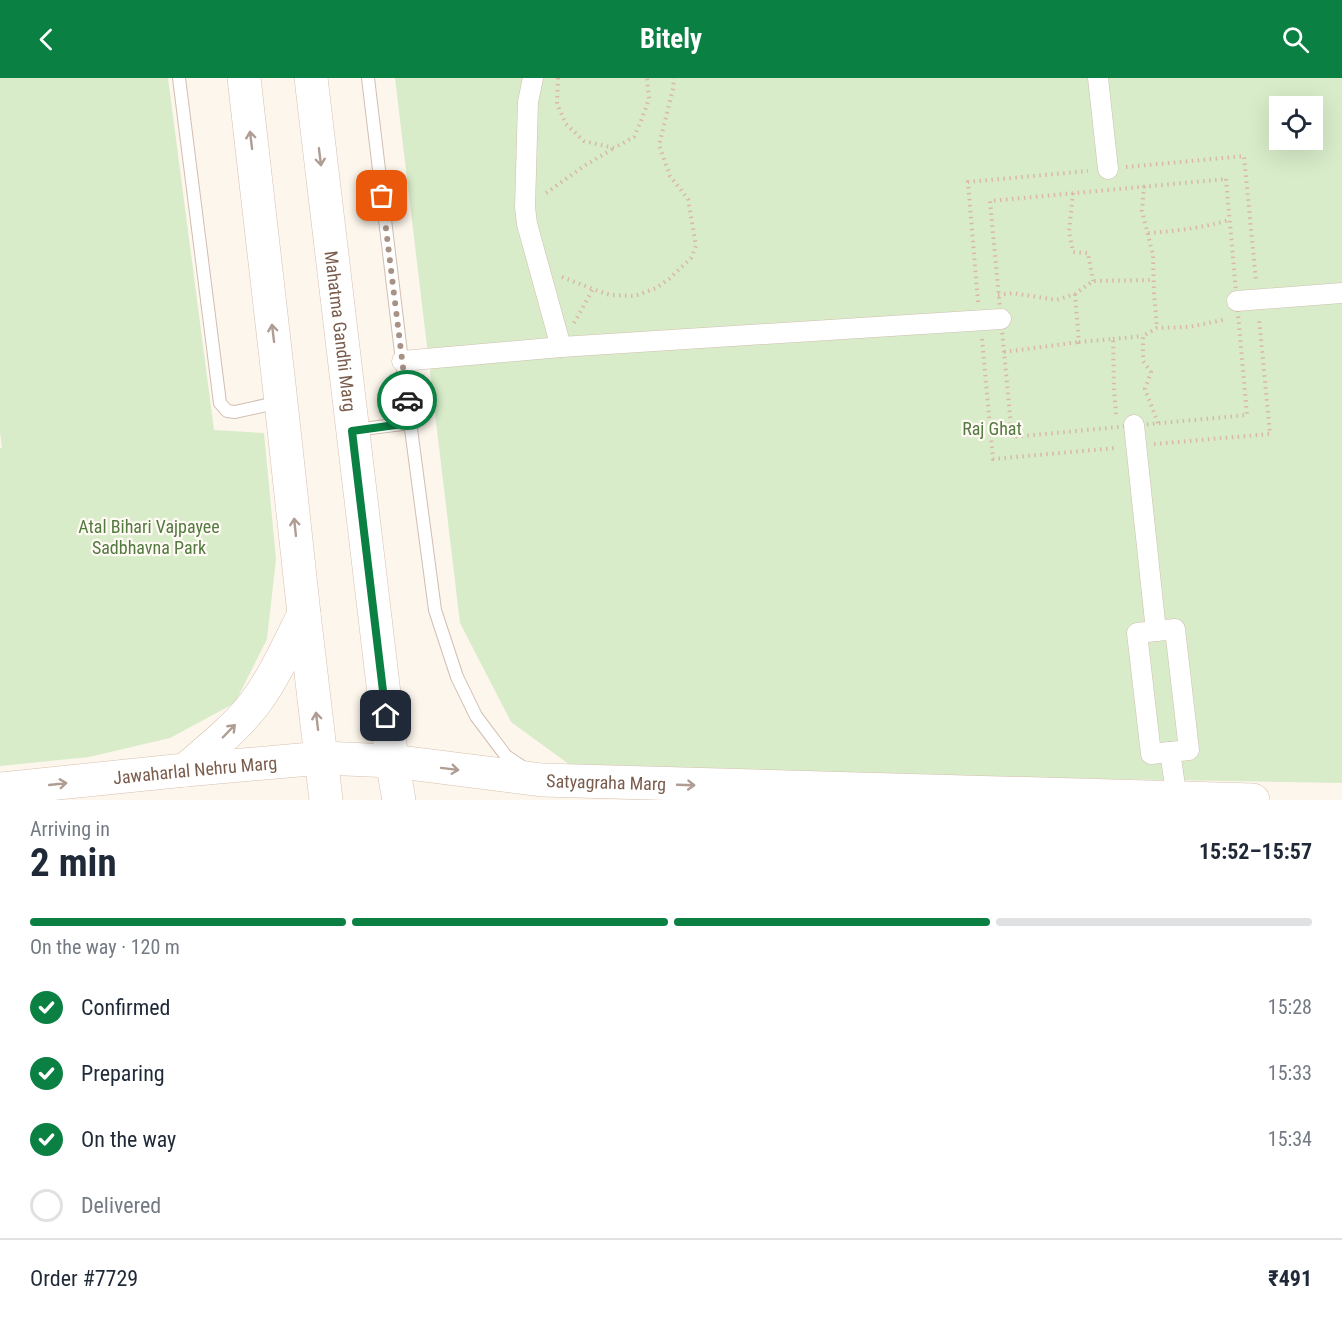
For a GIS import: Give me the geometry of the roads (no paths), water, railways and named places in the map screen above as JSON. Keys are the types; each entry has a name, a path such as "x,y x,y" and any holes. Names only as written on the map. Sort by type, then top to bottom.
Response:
{"main road":[{"path":"244,78 326,800"},
{"name":"Mahatma Gandhi Marg","path":"311,78 392,761 399,800"},
{"path":"185,770 225,736 254,703 279,663 304,614"},
{"name":"Jawaharlal Nehru Marg","path":"0,789 322,758 392,761"},
{"name":"Satyagraha Marg","path":"392,761 542,780 1253,800"}],"street":[{"path":"533,78 528,102 525,207 527,224 561,347"},
{"path":"1098,78 1108,169"},
{"path":"1257,290 1295,297"},
{"path":"1238,308 1295,297 1342,293"},
{"path":"1259,313 1295,297"},
{"path":"944,324 979,310"},
{"path":"402,361 561,347 1001,320"},
{"path":"944,324 981,334"},
{"path":"1125,426 1156,631"},
{"path":"1176,629 1189,750 1170,752 1151,754 1137,633 1176,629"},
{"path":"1170,752 1173,799"}],"lane":[{"path":"179,78 220,403 227,411 235,412 281,402"},
{"path":"368,78 435,610 457,677 476,716 506,756 542,780"},
{"path":"352,431 410,423"}],"park label":[{"name":"Raj Ghat","path":"992,428"},
{"name":"Atal Bihari Vajpayee Sadbhavna Park","path":"149,536"}]}
